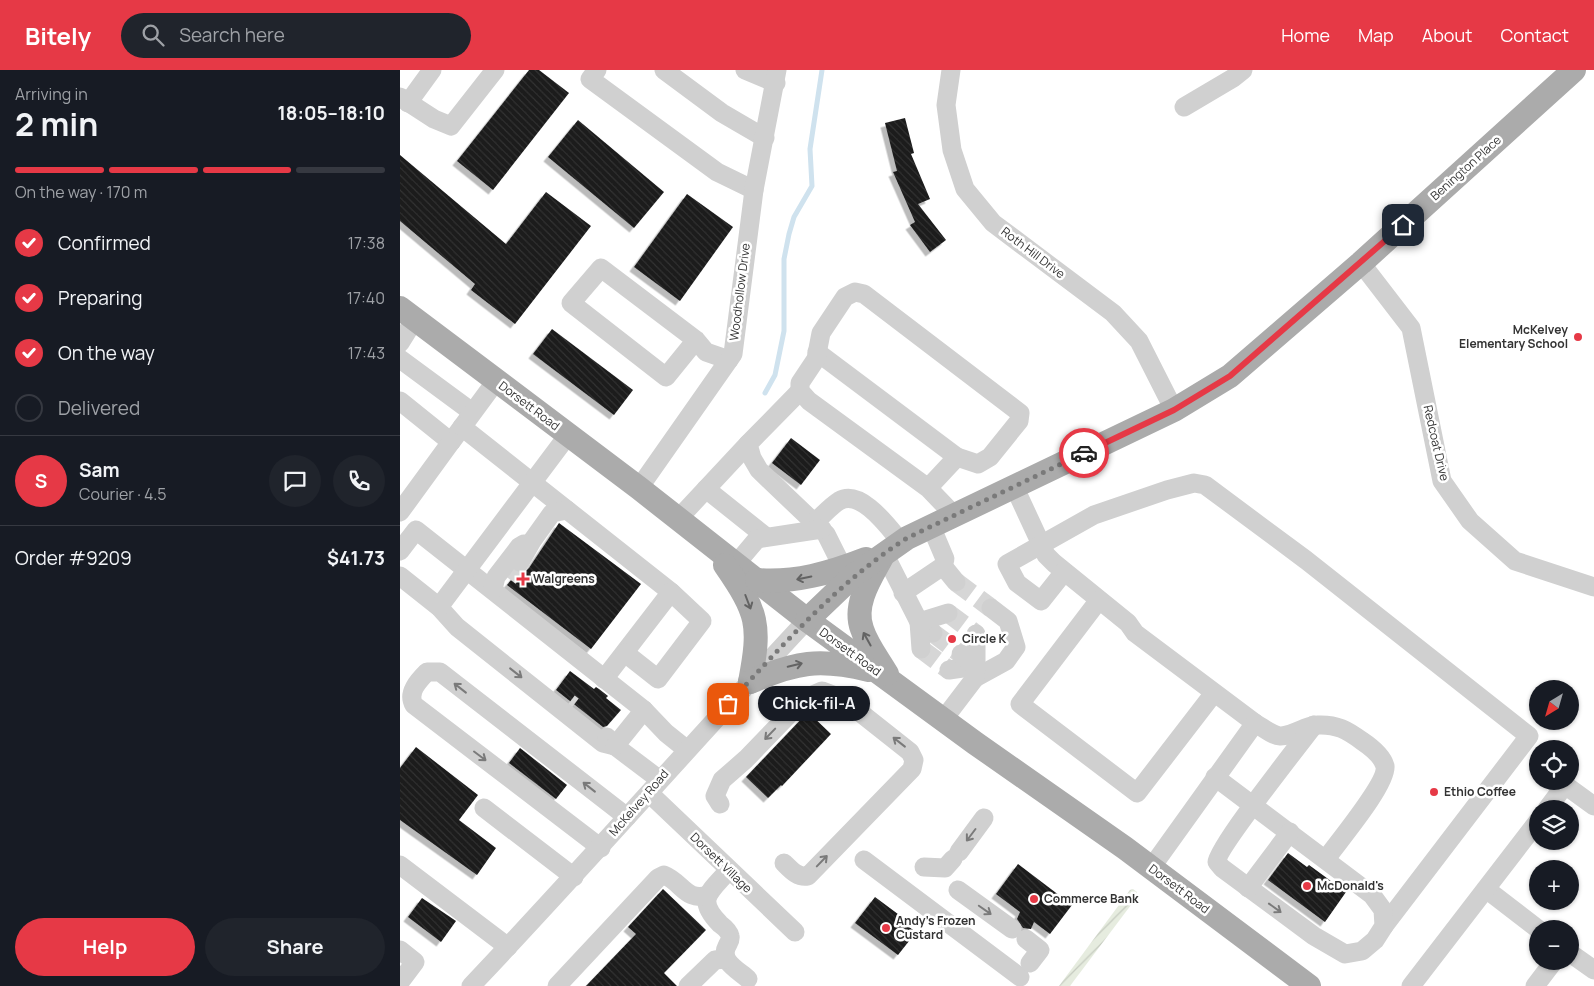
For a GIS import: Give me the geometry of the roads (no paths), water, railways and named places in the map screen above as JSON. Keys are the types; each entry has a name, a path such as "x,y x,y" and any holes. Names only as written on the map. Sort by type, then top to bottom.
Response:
{"main road":[{"name":"Benington Place","path":"807,620 853,576 892,547 931,526 1174,410 1230,376 1361,263 1574,70"},
{"name":"Dorsett Road","path":"408,314 639,488 807,620 1150,868 1309,986"},
{"path":"713,546 748,598 756,627 756,650 750,682"},
{"path":"756,580 781,582 843,568 892,547"},
{"path":"884,677 861,628 860,608 866,586 892,547"},
{"path":"750,682 781,669 808,662 841,663 884,677"}],"street":[{"path":"432,70 404,100 434,119 451,126 495,70"},
{"path":"597,70 590,79 717,172 754,190"},
{"path":"664,70 722,113 764,138"},
{"path":"745,70 776,77"},
{"name":"Roth Hill Drive","path":"951,70 946,104 952,150 966,189 993,223 1120,320 1139,341 1174,410"},
{"path":"1184,107 1243,70"},
{"name":"Woodhollow Drive","path":"639,488 732,354 754,190 776,77"},
{"name":"Redcoat Drive","path":"1361,263 1411,328 1442,481 1470,521 1515,562 1594,587"},
{"path":"696,340 666,377 571,303 601,268 696,340 706,352 729,360"},
{"path":"817,352 957,458 978,464 990,457 1020,421 1020,413 864,294 855,292 845,297 821,333 817,352 816,359 800,383 800,391 809,401 928,488 954,515"},
{"path":"400,343 408,314"},
{"path":"400,359 462,427 671,592 702,621 658,679 625,652"},
{"path":"403,502 496,381"},
{"path":"678,519 800,391"},
{"path":"400,401 462,427"},
{"path":"439,608 568,434"},
{"path":"748,444 752,458 759,470 819,526 843,568"},
{"path":"928,488 957,458"},
{"path":"1064,572 1041,601 1017,583 1007,564 1094,515 1167,490 1194,483 1205,485 1306,560 1529,736 1375,940 1362,951 1344,954 1314,936 1248,888 1217,862 1220,851 1314,725"},
{"path":"1014,486 1046,555 1064,572 1128,623 1135,633 1255,723 1276,736 1283,738 1314,725 1334,725 1346,729 1373,748 1384,765 1385,773 1379,787 1326,858"},
{"path":"706,489 765,536"},
{"path":"736,564 754,541 765,536 819,526 840,500 850,498 861,501 881,517 892,547 903,593 926,627"},
{"path":"520,562 552,513 567,510"},
{"path":"903,593 943,566 945,559 931,526"},
{"path":"400,551 416,530 644,710 666,733 686,749"},
{"path":"493,589 496,577 519,546 532,541"},
{"path":"943,566 956,582"},
{"path":"400,576 439,608 457,627 604,743 614,746"},
{"path":"493,589 505,583 508,578"},
{"path":"604,680 671,592"},
{"path":"1099,600 1020,704 1138,793 1214,693"},
{"path":"949,670 976,672 1006,661 1016,647 1008,620 991,608"},
{"path":"921,649 926,627 948,613"},
{"name":"McKelvey Road","path":"471,986 601,848 686,749 807,620"},
{"path":"943,720 976,672 976,634"},
{"path":"961,654 976,672"},
{"path":"601,848 414,705 411,700 412,692 421,677 427,672 440,672 627,817"},
{"path":"720,804 715,796 722,780 746,759 804,699 822,690 843,699 910,752 914,760 912,769 808,876 802,877 784,864"},
{"path":"540,692 557,694 602,729 614,746"},
{"path":"614,746 644,710"},
{"path":"1150,868 1255,723"},
{"name":"Dorsett Village","path":"614,746 729,870 795,932"},
{"path":"1215,777 1326,858 1372,895 1383,910 1384,926"},
{"path":"1554,800 1565,785 1594,806"},
{"path":"484,808 574,877"},
{"path":"924,868 945,868 984,818"},
{"path":"1248,888 1290,832"},
{"path":"1411,986 1529,833"},
{"path":"864,860 1025,970 1040,950 958,890"},
{"path":"400,865 508,947"},
{"path":"729,870 708,895 705,904 709,913 730,933 731,940 724,953 725,959 748,978"},
{"path":"557,986 658,878 664,875 671,878 690,896 700,898 708,895"},
{"path":"1486,889 1529,922"},
{"path":"400,950 415,962 400,982"},
{"path":"688,986 716,960 725,959"},
{"path":"1579,959 1594,970"},
{"path":"1537,985 1548,970"}],"waterway":[{"path":"765,393 775,375 784,331 784,259 789,234 794,217 812,186 810,149 822,70"}],"tunnel":[{"path":"508,578 520,562"},
{"path":"956,582 991,608"},
{"path":"948,613 976,634"},
{"path":"933,633 961,654"},
{"path":"921,649 949,670"},
{"path":"569,703 573,706"}],"place":[{"name":"McKelvey Elementary School","path":"1578,337"},
{"name":"Walgreens","path":"523,579"},
{"name":"Circle K","path":"952,639"},
{"name":"Chick-fil-A","path":"728,704"},
{"name":"Ethio Coffee","path":"1434,792"},
{"name":"McDonald's","path":"1307,886"},
{"name":"Commerce Bank","path":"1034,899"},
{"name":"Andy's Frozen Custard","path":"886,928"}]}
